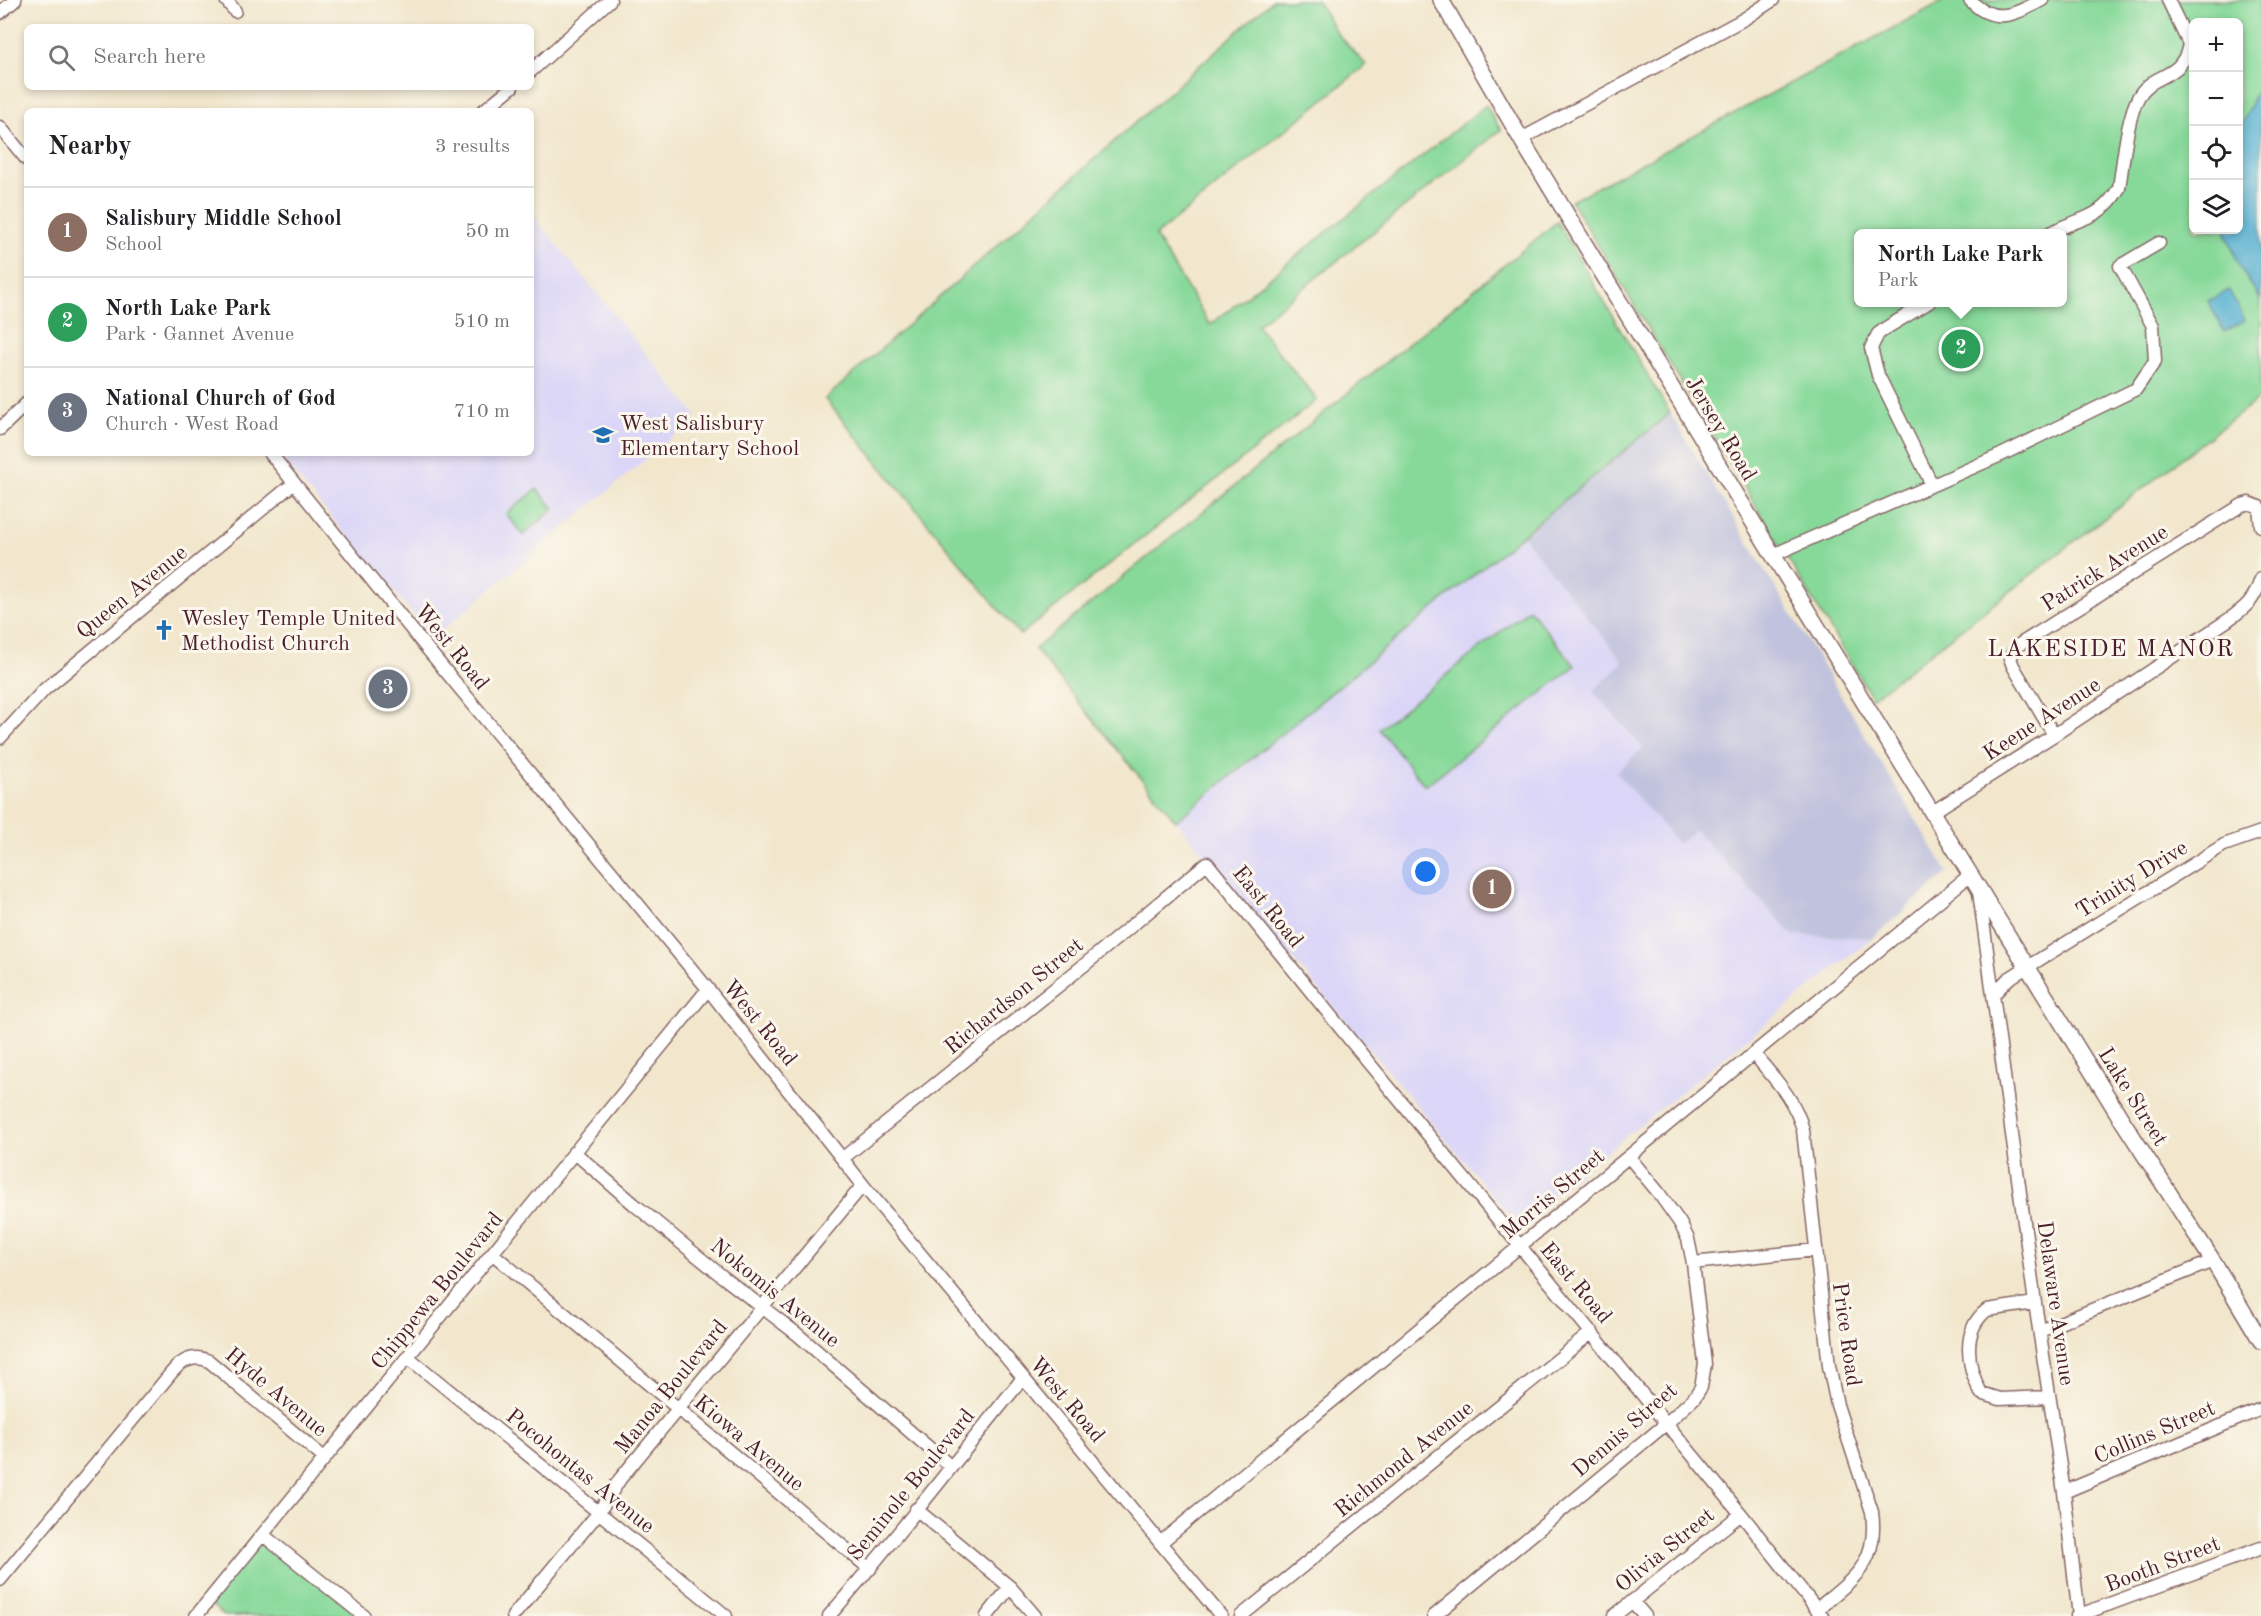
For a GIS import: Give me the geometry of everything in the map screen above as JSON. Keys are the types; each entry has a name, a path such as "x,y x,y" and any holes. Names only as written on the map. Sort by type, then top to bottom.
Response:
{"street":[{"path":"0,13 15,0"},
{"path":"226,0 235,11"},
{"path":"534,68 610,0"},
{"path":"1521,139 1773,0"},
{"path":"1970,0 1988,15 1999,15 2013,14 2042,0"},
{"path":"2059,229 2102,210 2112,199 2119,188 2133,110 2139,95 2149,85 2164,78 2183,63 2189,44 2168,0"},
{"name":"Jersey Road","path":"1447,2 1521,139 1970,875"},
{"path":"487,108 508,90"},
{"path":"0,127 24,156"},
{"path":"1773,555 2001,455 2136,389 2155,361 2153,326 2120,266 2160,243"},
{"path":"1922,307 1878,334 1871,348 1878,375 1932,485"},
{"path":"0,429 24,406"},
{"name":"West Road","path":"272,456 420,640 708,989 863,1185 1221,1616"},
{"name":"Queen Avenue","path":"0,738 45,689 294,483"},
{"name":"Patrick Avenue","path":"2054,735 2013,666 2010,658 2017,646 2249,503 2259,507 2261,526"},
{"name":"Keene Avenue","path":"1931,813 2054,735 2247,606 2257,593 2261,579"},
{"name":"Trinity Drive","path":"2028,967 2224,845 2261,831"},
{"name":"Richardson Street","path":"843,1158 1088,962 1207,863"},
{"name":"East Road","path":"1207,863 1667,1423 1819,1613"},
{"name":"Lake Street","path":"1970,875 2261,1341"},
{"name":"Morris Street","path":"1160,1543 1970,875"},
{"name":"Delaware Avenue","path":"1979,889 2035,1304 2064,1492 2078,1616"},
{"path":"1993,995 2008,979 2028,967"},
{"name":"Chippewa Boulevard","path":"196,1616 708,989"},
{"name":"Price Road","path":"1754,1054 1782,1087 1799,1116 1807,1151 1832,1383 1872,1512 1874,1529 1871,1550 1863,1566 1819,1613"},
{"name":"Nokomis Avenue","path":"574,1152 950,1466"},
{"name":"Dennis Street","path":"1434,1616 1667,1423 1694,1398 1701,1387 1705,1364 1688,1239 1658,1191 1629,1157"},
{"name":"Manoa Boulevard","path":"514,1615 598,1512 621,1479 863,1185"},
{"path":"1693,1263 1816,1250"},
{"name":"Kiowa Avenue","path":"493,1254 870,1569"},
{"path":"2040,1331 2213,1261"},
{"path":"2035,1304 1987,1310 1980,1315 1968,1337 1970,1355 1976,1383 1981,1393 2000,1399 2049,1397"},
{"name":"Richmond Avenue","path":"1241,1616 1592,1332"},
{"name":"Hyde Avenue","path":"0,1580 178,1364 201,1357 209,1361 324,1458"},
{"name":"Pocohontas Avenue","path":"409,1358 726,1616"},
{"name":"Seminole Boulevard","path":"829,1616 870,1569 950,1466 1023,1378"},
{"name":"Collins Street","path":"2064,1492 2261,1409"},
{"path":"916,1509 1010,1587 1035,1616"},
{"name":"Olivia Street","path":"1614,1616 1741,1514"},
{"path":"263,1535 364,1616"},
{"name":"Booth Street","path":"2078,1616 2261,1548"},
{"path":"987,1616 1010,1587"},
{"path":"1632,1602 1645,1616"}],"shaded area":[{"name":"West Salisbury Elementary School","path":"534,217 697,416 433,638 280,456 534,456"},
{"path":"1670,413 1948,873 1872,938 1793,935 1695,830 1678,844 1616,772 1643,748 1593,691 1623,662 1522,535"},
{"path":"1522,535 1623,662 1643,748 1678,843 1695,830 1793,935 1872,938 1517,1224 1176,821"}],"green space":[{"path":"1273,0 1317,0 1336,32 1366,65 1155,236 1210,325 1486,105 1501,130 1257,325 1317,400 1020,635 825,399"},
{"path":"1945,0 2260,0 2261,80 2243,123 2243,18 2189,18 2189,234 2227,234 2240,268 2261,300 2261,397 1872,698 1571,201"},
{"path":"1557,222 1670,413 1176,821 1035,649"},
{"path":"537,489 554,509 523,535 506,514"},
{"path":"1529,609 1575,666 1425,786 1379,729"},
{"path":"263,1535 364,1616 224,1616 208,1602"}],"water":[{"path":"2261,80 2261,300 2240,268 2227,234 2243,234 2243,123"},
{"path":"2229,290 2245,320 2224,332 2208,301"}],"place":[{"name":"North Lake Park","path":"1961,349"},
{"name":"West Salisbury Elementary School","path":"603,435"},
{"name":"Wesley Temple United Methodist Church","path":"164,630"},
{"name":"National Church of God","path":"388,689"},
{"name":"Salisbury Middle School","path":"1492,889"}],"district":[{"name":"LAKESIDE MANOR","path":"2111,648"}]}
